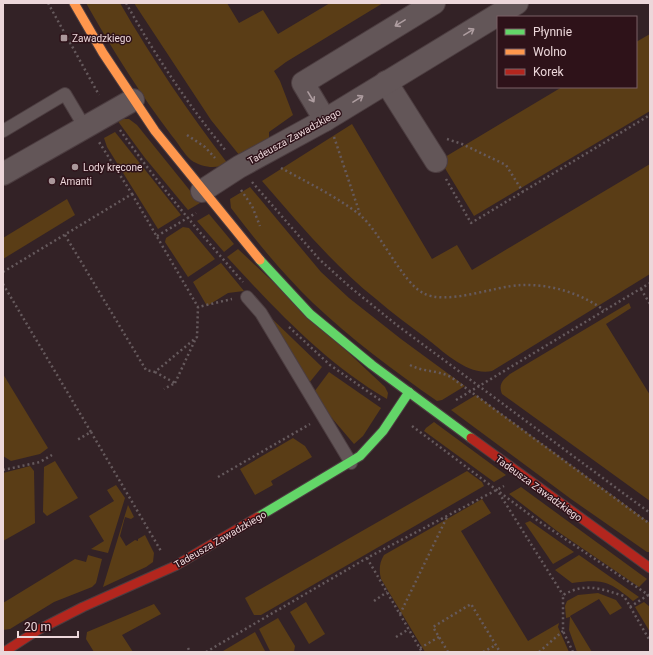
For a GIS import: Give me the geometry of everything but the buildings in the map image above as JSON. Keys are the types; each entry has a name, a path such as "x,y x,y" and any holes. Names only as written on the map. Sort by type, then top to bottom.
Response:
{"street":[{"name":"Tadeusza Zawadzkiego","path":"74,3 103,53 133,100 202,191 265,267 305,308 354,350 409,392 650,568"},
{"path":"328,125 303,83 434,3"},
{"name":"Tadeusza Zawadzkiego","path":"202,191 234,170 328,125 386,82 517,3"},
{"path":"386,82 436,161"},
{"path":"3,174 90,131 108,113 133,100"},
{"name":"Tadeusza Zawadzkiego","path":"4,652 38,630 83,606 171,568 351,463 369,448 397,411 409,392"}],"lane":[{"path":"3,131 65,94 90,131"},
{"path":"247,297 260,314 351,463"}],"path":[{"path":"48,3 108,113"},
{"path":"126,3 146,38 234,170 251,203 261,227"},
{"path":"436,161 471,223 650,115"},
{"path":"328,125 360,215"},
{"path":"416,129 462,144 506,165 523,192"},
{"path":"90,131 132,194 198,307 197,337 175,383 164,389"},
{"path":"182,131 234,170 319,259 398,326 650,513"},
{"path":"275,165 360,215 386,247 409,280 422,293 438,298 520,285 548,286 594,303 604,310"},
{"path":"3,272 132,194"},
{"path":"65,234 146,370 155,372 175,383"},
{"path":"414,428 479,385 650,283"},
{"path":"3,284 171,568"},
{"path":"641,289 650,304"},
{"path":"198,307 247,297"},
{"path":"155,372 197,337"},
{"path":"407,363 424,371 437,371 446,374 650,524"},
{"path":"397,411 414,428 497,490 579,550 649,596 630,607"},
{"path":"218,477 323,416"},
{"path":"77,440 91,432"},
{"path":"3,470 40,462 52,455"},
{"path":"206,652 367,558 497,490 521,475"},
{"path":"497,490 563,595 563,631 573,652"},
{"path":"400,614 447,516"},
{"path":"367,558 422,652"},
{"path":"563,595 575,589 598,588 624,596 650,641"},
{"path":"374,601 387,592"},
{"path":"448,652 433,626 471,604 500,652"},
{"path":"396,637 409,629"},
{"path":"539,652 563,631"},
{"path":"420,648 439,637"},
{"path":"483,652 496,645"},
{"path":"188,648 190,652"}],"shaded area":[{"path":"86,3 120,3 171,85 228,164 214,167 204,166 195,163 186,155 138,88"},
{"path":"134,3 227,3 239,23 263,10 278,34 330,3 383,3 286,62 274,71 280,81 293,115 269,132 269,139 240,156 211,120"},
{"path":"650,34 650,111 474,216 440,160 560,88 637,88 637,41"},
{"path":"129,119 137,125 200,203 188,210 145,158 117,120"},
{"path":"352,124 432,259 457,245 472,270 650,164 650,274 492,371 483,372 474,370 457,362 360,286 316,243 262,181"},
{"path":"115,132 181,215 158,229 107,147 104,138"},
{"path":"250,187 321,272 349,298 401,339 465,386 442,400 437,401 373,354 313,303 270,257 231,208 230,199"},
{"path":"67,199 75,215 3,259 3,238"},
{"path":"209,214 234,244 224,252 197,221"},
{"path":"183,227 189,228 215,259 188,277 165,242 166,238"},
{"path":"238,249 385,387 388,393 387,399 343,369 283,316 227,257"},
{"path":"221,263 244,291 228,293 207,306 193,282"},
{"path":"629,303 631,308 606,324 650,395 650,501 502,394 501,391 503,380 510,374"},
{"path":"265,312 322,367 309,383"},
{"path":"329,372 381,408 363,436 354,444 325,410 314,392"},
{"path":"3,374 48,448 40,454 11,461 3,456"},
{"path":"476,395 650,523 650,552 647,552 571,499 451,410"},
{"path":"434,422 506,475 494,482 424,431"},
{"path":"293,438 305,446 312,457 271,481 273,485 255,495 240,469"},
{"path":"55,461 78,498 47,516 43,512 44,467"},
{"path":"30,466 34,471 35,523 3,541 3,473"},
{"path":"467,471 482,482 484,486 261,615 254,615 245,598"},
{"path":"116,485 125,498 108,553 91,549 104,541 89,516 114,501 107,490"},
{"path":"521,487 647,579 639,587 557,531 509,494"},
{"path":"482,499 491,513 461,531 528,641 559,623 558,627 569,652 425,652 381,579 380,567 384,555"},
{"path":"128,505 134,517 131,519 125,517 120,536 126,546 135,540 138,541 138,539 145,535 154,553 153,562 146,567 103,587"},
{"path":"530,521 574,552 553,564 525,523"},
{"path":"88,555 102,559 96,583 92,587 54,602 10,629 3,630 3,603 75,559 86,562"},
{"path":"579,555 639,597 633,601 618,589 605,583 591,581 572,583 555,570"},
{"path":"598,593 616,600 622,608 610,615 599,599 570,616 592,652 577,652 569,630 570,617 566,618 565,606 567,601 578,595"},
{"path":"306,602 325,634 309,644 290,612"},
{"path":"644,602 650,607 650,632 635,607"},
{"path":"154,604 161,614 122,635 133,652 94,652 86,639 87,632"},
{"path":"278,618 295,646 294,652 270,651 259,629"},
{"path":"255,632 265,651 223,651"}],"traffic: fast":[{"path":"260,260 310,314 372,365 471,438"},
{"path":"258,517 360,456 383,431 409,392"}],"traffic: slow":[{"path":"74,3 103,53 155,131 260,260"}],"traffic: jam":[{"path":"471,438 650,568"},
{"path":"4,652 38,630 83,607 175,566 258,517"}],"place":[{"name":"Zawadzkiego","path":"64,38"},
{"name":"Lody kręcone","path":"75,167"},
{"name":"Amanti","path":"52,181"}]}
